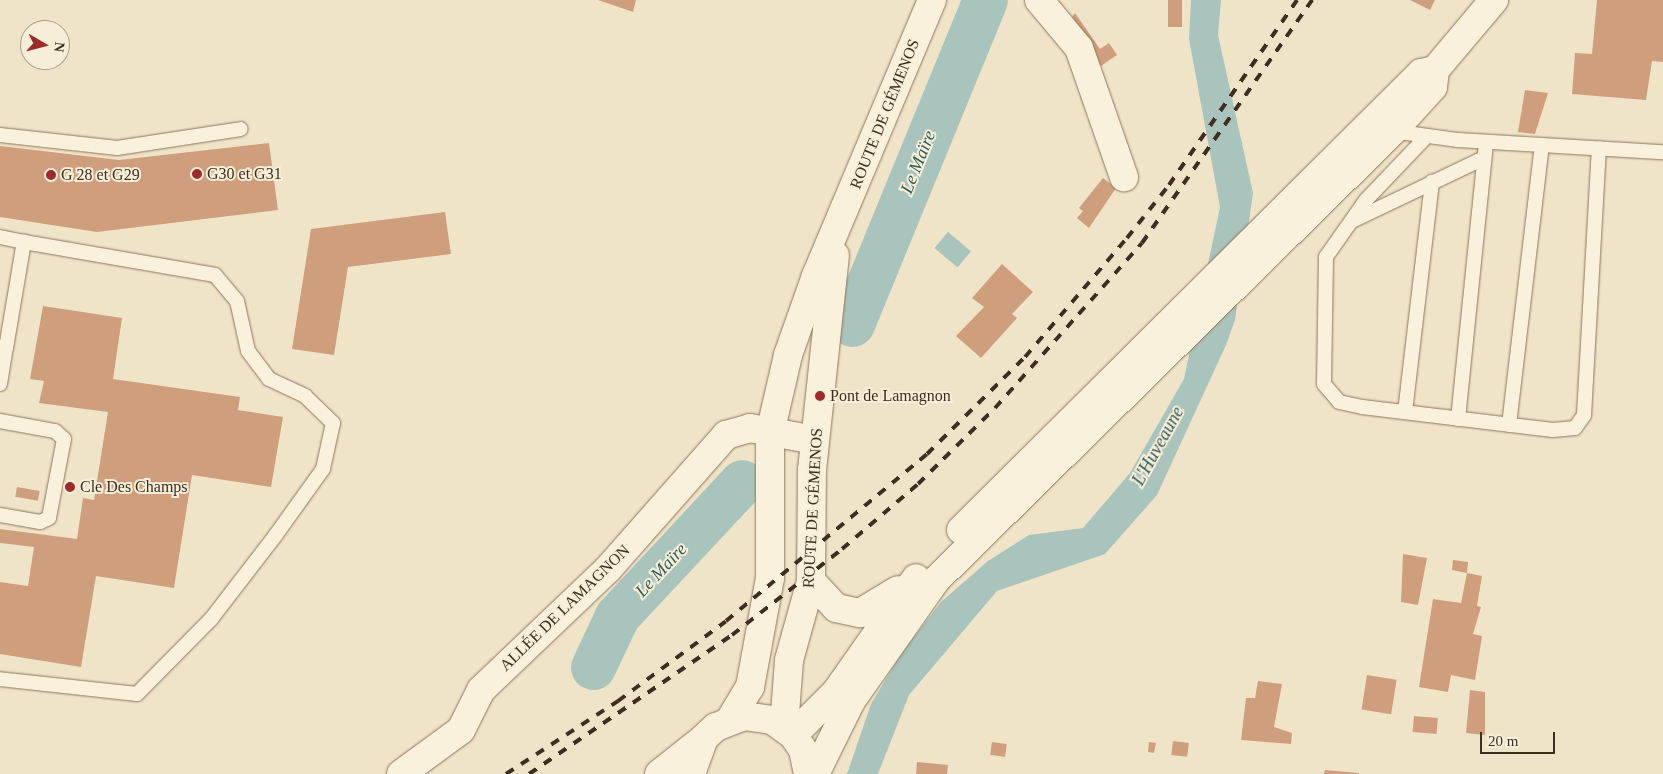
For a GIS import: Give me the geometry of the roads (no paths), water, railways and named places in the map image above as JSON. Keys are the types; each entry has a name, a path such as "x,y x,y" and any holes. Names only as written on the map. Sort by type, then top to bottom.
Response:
{"street":[{"name":"ROUTE DE GÉMENOS","path":"730,720 750,687 770,578 770,433 788,355 838,227 932,0"},
{"path":"1039,0 1079,48 1124,177"},
{"path":"811,581 836,608 860,613 887,601 923,568 955,549 1155,365 1278,245 1384,125 1421,73 1435,70 1494,0"},
{"path":"815,774 851,701 936,580 955,549 1158,334 1298,197 1384,125"},
{"name":"ROUTE DE GÉMENOS","path":"789,731 790,660 811,581 815,440 838,227"},
{"name":"ALLÉE DE LAMAGNON","path":"401,774 461,730 481,690 608,569 726,435 750,428 815,440"},
{"path":"789,731 836,692 923,568"},
{"path":"659,774 730,720 758,716 789,731 803,750 808,774"},
{"path":"691,774 704,738"}],"lane":[{"path":"1384,125 1426,137 1663,152"},
{"path":"0,135 117,148 241,129"},
{"path":"1426,137 1348,222 1326,257 1324,384 1339,402 1509,425 1575,428 1584,415 1599,148"},
{"path":"1458,419 1486,142"},
{"path":"1509,425 1542,145"},
{"path":"1348,222 1484,158"},
{"path":"1405,412 1432,182"},
{"path":"0,237 215,275 237,301 248,351 269,379 305,396 333,423 323,469 275,536 211,619 137,694 0,678"},
{"path":"0,384 3,347 24,242"},
{"path":"0,421 55,431 64,439 49,518 40,522 0,515"}],"water":[{"name":"L'Huveaune","path":"1191,0 1221,0 1218,35 1253,193 1235,320 1226,345 1157,495 1105,554 997,591 909,695 878,774 847,774 871,704 901,654 941,602 988,561 1029,535 1083,528 1130,473 1184,379 1220,207 1189,39"},
{"path":"948,232 971,251 957,267 935,248"}],"waterway":[{"name":"Le Maïre","path":"852,324 985,0"},
{"name":"Le Maïre","path":"593,667 617,616 742,482"}],"railway":[{"path":"506,774 618,701 726,621 927,454 1025,357 1127,238 1169,185 1297,0"},
{"path":"529,774 732,635 842,549 918,484 995,408 1142,243 1312,0"}],"place":[{"name":"G30 et G31","path":"197,174"},
{"name":"G 28 et G29","path":"51,175"},
{"name":"Pont de Lamagnon","path":"820,396"},
{"name":"Cle Des Champs","path":"70,487"}]}
